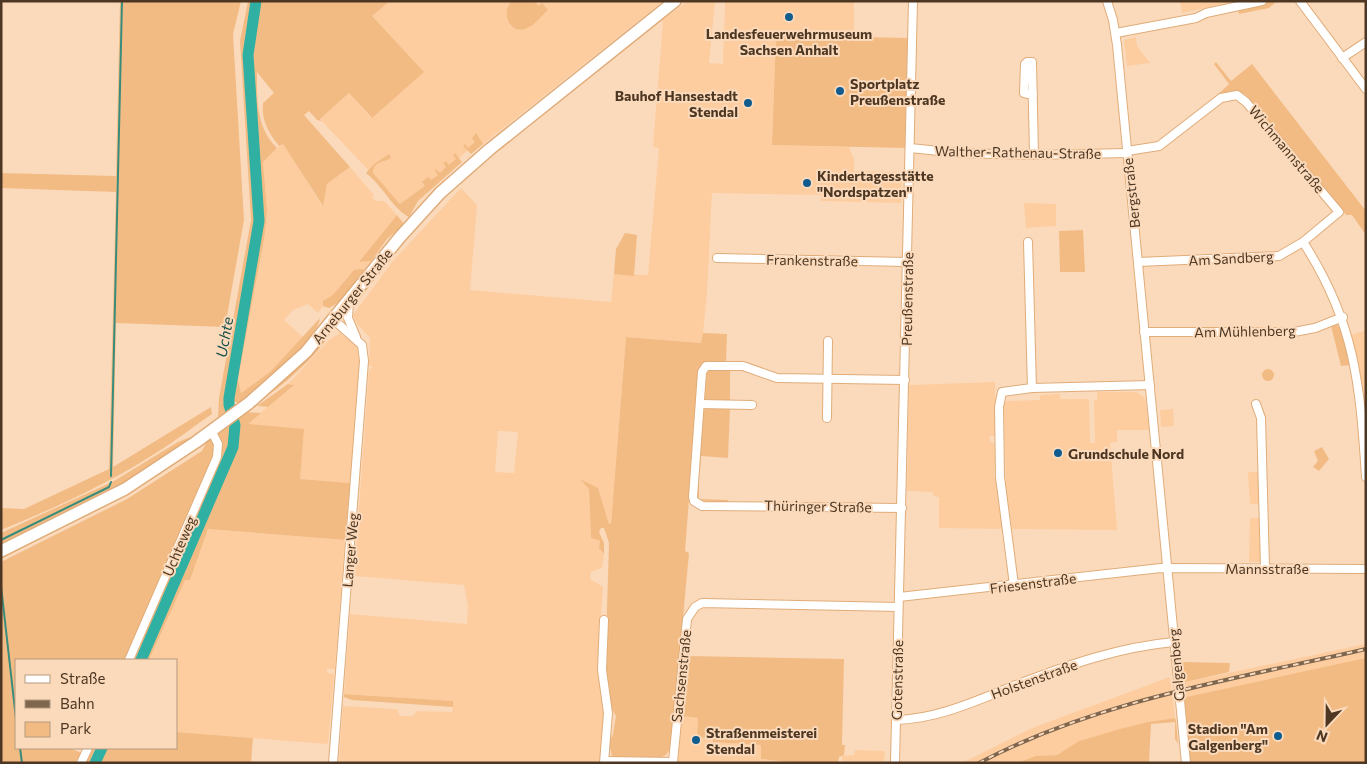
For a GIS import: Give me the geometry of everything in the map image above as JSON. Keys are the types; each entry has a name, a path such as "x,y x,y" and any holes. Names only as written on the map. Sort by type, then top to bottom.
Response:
{"main road":[{"name":"Arneburger Straße","path":"1,551 110,497 238,411 292,366 334,320 400,237 440,193 490,149 675,1"}],"street":[{"name":"Preußenstraße","path":"899,597 913,1"},
{"name":"Bergstraße","path":"1106,1 1116,33 1167,567"},
{"path":"1116,33 1196,18 1206,13 1262,1"},
{"path":"1300,1 1366,89"},
{"path":"1342,58 1366,42"},
{"path":"1033,94 1034,155"},
{"name":"Wichmannstraße","path":"1127,152 1159,146 1220,98 1237,95 1246,102 1339,212"},
{"name":"Walther-Rathenau-Straße","path":"910,148 959,153 1034,155 1127,152"},
{"name":"Am Sandberg","path":"1138,262 1274,257 1287,253 1303,242 1339,212"},
{"path":"1028,242 1032,388"},
{"path":"1303,242 1330,288 1343,318 1360,394 1366,477"},
{"name":"Frankenstraße","path":"717,258 907,262"},
{"name":"Langer Weg","path":"333,763 364,361 362,345 357,339 348,318 350,300"},
{"name":"Am Mühlenberg","path":"1144,332 1294,332 1315,328 1343,318"},
{"path":"334,320 357,339"},
{"path":"827,418 828,341"},
{"path":"752,405 700,404 702,372 706,366 747,367 777,378 905,380"},
{"path":"1014,585 1000,477 1000,398 1002,392 1032,388 1150,385"},
{"name":"Thüringer Straße","path":"700,404 694,501 702,506 902,508"},
{"path":"1256,404 1261,418 1264,568"},
{"name":"Uchteweg","path":"129,659 217,457 218,444 211,430"},
{"name":"Mannsstraße","path":"1167,567 1366,569"},
{"name":"Friesenstraße","path":"899,597 1167,567"},
{"name":"Galgenberg","path":"1167,567 1186,763"},
{"name":"Gotenstraße","path":"894,763 899,597"},
{"name":"Sachsenstraße","path":"604,762 673,762 687,619 695,607 702,604 898,607"},
{"path":"604,620 602,670 608,714 604,762"},
{"name":"Holstenstraße","path":"896,720 926,716 958,707 1044,674 1115,651 1174,642"},
{"path":"81,763 88,749"}],"shaded area":[{"path":"390,1 663,1 483,144 479,140 404,208 320,119 349,93 371,118 384,28 383,30 371,16"},
{"path":"688,1 715,1 709,63 723,64 725,1 854,1 854,36 776,35 772,145 849,147 854,159 854,171 902,172 901,203 821,201 821,195 712,193 707,293 702,343 626,337 611,524 609,524 598,488 589,488 591,538 600,541 599,548 604,554 602,568 591,572 590,579 603,587 597,669 605,712 602,763 339,763 343,706 397,709 400,716 413,716 417,711 452,712 453,701 344,694 350,614 467,624 468,606 464,585 354,576 369,371 373,366 369,366 370,338 357,324 353,315 392,262 461,188 477,205 470,290 611,302 614,274 648,275 659,148 653,147 663,20","holes":["498,431 518,432 514,473 495,472"]},
{"path":"1180,1 1238,1 1182,13"},
{"path":"1136,37 1137,46 1150,63 1127,66 1124,40"},
{"path":"283,143 322,206 327,184 350,167 374,195 372,197 376,201 384,201 397,215 360,262 371,261 336,304 329,308 323,306 318,313 308,304 293,310 284,320 303,337 271,371 241,393 238,379 265,234 267,210 263,161"},
{"path":"1024,203 1056,204 1056,226 1026,228"},
{"path":"1366,330 1366,424 1360,378 1351,335"},
{"path":"340,333 356,346 360,356 350,483 300,479 247,424 294,385 288,384 329,340"},
{"path":"995,382 996,436 989,436 990,441 996,445 994,476 997,479 1004,529 939,528 939,497 933,496 933,492 907,491 909,385"},
{"name":"Grundschule Nord","path":"1097,392 1136,392 1144,397 1146,403 1149,430 1117,430 1117,442 1110,443 1117,530 1012,529 1006,489 1004,404 1007,401 1040,400 1040,395 1060,394 1060,399 1089,399 1090,443 1095,443 1094,400 1097,400"},
{"path":"1173,409 1174,426 1161,427 1160,410"},
{"path":"1248,472 1260,472 1261,504 1250,504"},
{"path":"1250,518 1262,518 1260,562 1249,562"},
{"path":"208,529 345,540 335,669 327,669 327,673 334,674 328,744 178,732 178,659 149,659 185,579 190,580"},
{"path":"1366,644 1366,666 1184,710 1181,683"},
{"path":"1170,677 1175,718 1148,722 1079,741 1057,755 1036,756 1016,763 962,763 1032,728"},
{"name":"Straßenmeisterei Stendal","path":"682,716 699,718 698,737 713,738 713,742 762,745 761,759 797,763 672,763 677,757"},
{"path":"855,750 885,751 884,761 842,761 842,756 854,755"}],"green space":[{"path":"120,1 241,1 233,34 244,220 225,327 116,323 113,467 211,407 212,414 166,447 121,474 62,504 1,530 1,508 24,509 109,469 116,192 1,188 1,173 116,176"},
{"path":"248,1 390,1 372,16 424,72 372,118 349,93 320,119 321,121 317,120 309,111 304,115 350,167 327,184 323,206 283,144 279,146 266,126 263,115 263,103 274,93 257,72 261,122 270,140 277,148 263,162 267,210 265,234 238,379 241,393 271,371 320,318 317,327 309,338 286,363 239,403 233,401 233,407 218,417 219,398 251,220 240,41"},
{"path":"512,1 534,1 539,6 542,3 548,10 530,27 521,30 516,29 509,22 507,16 507,11"},
{"path":"1267,1 1277,1 1269,8 1239,14 1238,10"},
{"name":"Sportplatz Preußenstraße","path":"776,35 908,38 905,148 772,145"},
{"path":"1216,62 1231,81 1252,64 1366,211 1366,235 1352,215 1346,215 1246,95 1231,91 1218,96 1210,102 1229,84 1214,64"},
{"path":"476,133 483,144 471,154 463,146 465,144 468,148 475,142 472,138"},
{"path":"455,153 462,162 418,201 409,217 398,208 366,173 374,164 389,154 391,158 377,164 373,169 373,173 400,204 425,186 422,182 428,177 431,180 438,175 435,171 436,169 440,173 446,167 443,163 446,161 449,165 456,159 453,155"},
{"path":"397,215 404,224 387,239 371,261 359,262"},
{"path":"1083,230 1085,272 1060,272 1059,231"},
{"path":"625,233 637,235 634,276 614,274 616,249"},
{"path":"387,260 390,260 350,311"},
{"path":"354,270 364,270 339,302 329,308 323,306 323,301 333,295"},
{"path":"1337,325 1341,330 1350,365 1341,366 1331,326"},
{"path":"703,333 727,334 726,363 705,362 699,369 685,551 689,553 671,746 666,754 660,758 616,757 612,756 609,743 613,734 616,716 609,704 605,674 609,543 604,528 601,528 599,532 604,543 604,554 599,548 600,541 591,538 589,489 580,479 598,488 609,524 611,524 626,337 701,343"},
{"path":"328,335 317,351 297,372 274,391 257,401 300,366"},
{"path":"730,369 730,402 705,399 707,370"},
{"path":"1266,369 1270,369 1274,375 1270,381 1266,381 1262,377 1262,373"},
{"path":"288,384 294,385 268,407 257,406"},
{"path":"709,407 730,407 728,458 701,456 700,471 698,471 702,411"},
{"path":"246,412 261,413 248,424 304,429 300,479 350,483 345,540 208,529 190,580 185,580 149,659 132,659 215,469 217,433"},
{"path":"198,434 125,484 1,547 1,533 114,481 178,442"},
{"path":"212,437 214,441 213,457 209,469 127,659 15,659 15,749 72,749 82,753 77,763 1,763 1,562 127,499 202,451 207,441"},
{"path":"204,442 202,446 132,492 1,559 1,555"},
{"path":"1322,447 1329,459 1319,471 1313,467 1318,461 1314,451"},
{"path":"697,483 699,484 699,499 728,500 728,504 698,500"},
{"path":"1179,655 1182,655 1183,662 1230,663 1229,672 1181,683"},
{"path":"688,656 844,659 842,745 845,745 844,755 839,757 838,763 797,763 761,759 761,745 713,742 713,738 697,737 698,718 682,716"},
{"name":"Stadion \"Am Galgenberg\"","path":"1366,658 1366,763 1189,763 1182,698"},
{"path":"344,694 453,701 453,707 352,700 344,697"},
{"path":"1175,718 1178,744 1175,739 1175,722 1151,724 1149,762 1154,763 1016,763 1036,756 1057,755 1079,741 1120,729"},
{"path":"178,732 253,738 251,763 83,763 90,749 178,749"}],"waterway":[{"path":"111,476 122,1"},
{"name":"Uchte","path":"141,659 233,447 235,425 229,405 229,398 259,221 248,55 256,1"},
{"path":"1,540 109,487 111,482"},
{"path":"1,586 15,710"},
{"path":"20,749 22,763"},
{"name":"Uchte","path":"95,763 102,749"}],"railway":[{"path":"979,763 1024,741 1119,707 1218,682 1366,649"}],"place":[{"name":"Landesfeuerwehrmuseum Sachsen Anhalt","path":"789,17"},
{"name":"Sportplatz Preußenstraße","path":"840,91"},
{"name":"Bauhof Hansestadt Stendal","path":"748,103"},
{"name":"Kindertagesstätte \"Nordspatzen\"","path":"807,183"},
{"name":"Grundschule Nord","path":"1058,453"},
{"name":"Stadion \"Am Galgenberg\"","path":"1278,736"},
{"name":"Straßenmeisterei Stendal","path":"696,740"}]}
